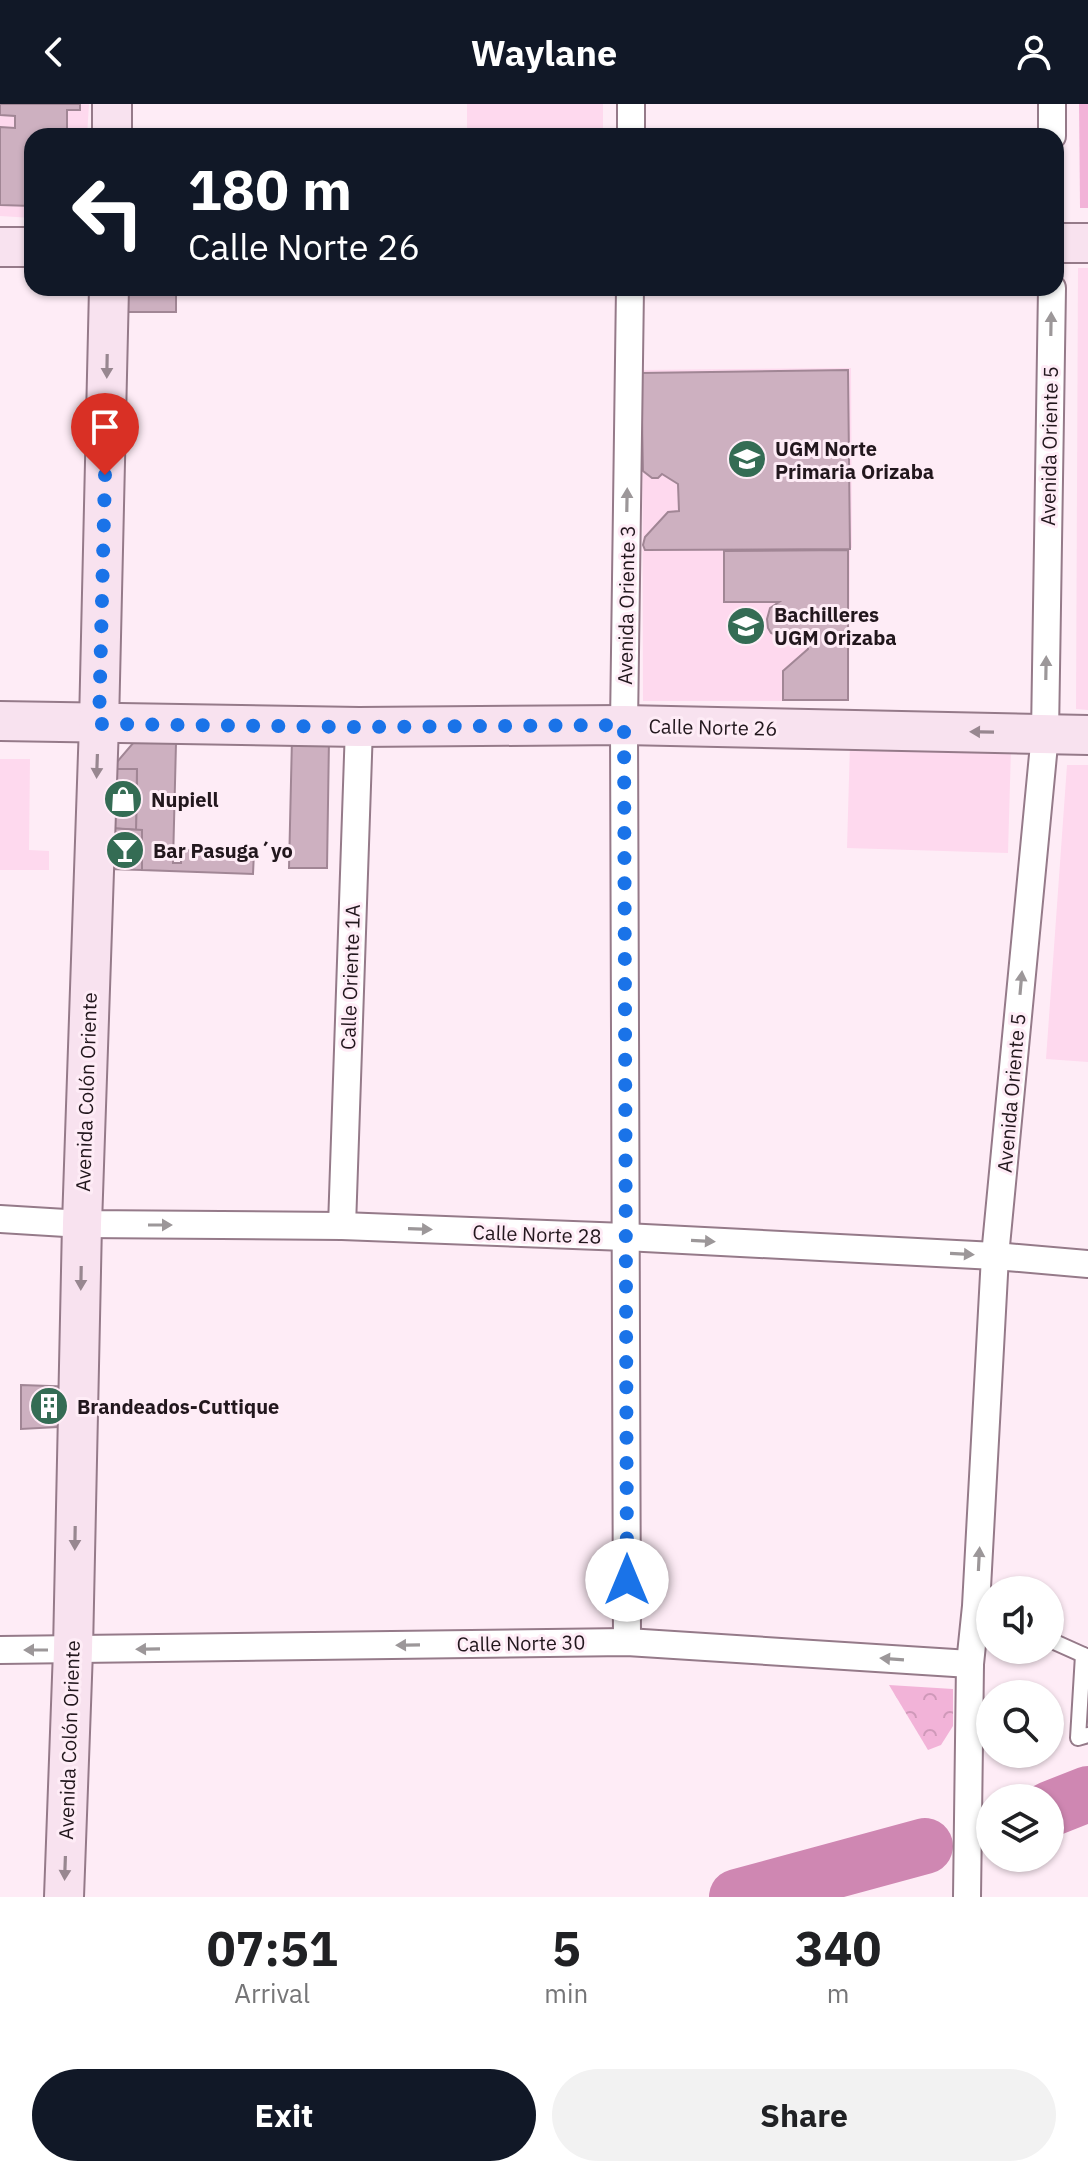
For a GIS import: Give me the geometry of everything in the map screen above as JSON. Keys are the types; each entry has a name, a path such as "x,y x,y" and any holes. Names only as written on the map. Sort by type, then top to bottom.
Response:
{"street":[{"path":"112,104 112,128"},
{"path":"631,104 631,128"},
{"path":"1052,104 1052,128"},
{"path":"1064,243 1088,243"},
{"path":"0,247 24,247"},
{"name":"Avenida Colón Oriente","path":"64,1897 109,296"},
{"name":"Avenida Oriente 3","path":"627,1642 624,725 630,296"},
{"name":"Avenida Oriente 5","path":"984,1576 995,1256 1045,734 1052,296"},
{"name":"Calle Norte 26","path":"0,721 359,727 624,725 1088,735"},
{"name":"Calle Oriente 1A","path":"342,1226 359,727"},
{"name":"Calle Norte 28","path":"0,1219 82,1224 342,1226 625,1237 995,1256 1088,1264"},
{"name":"Avenida Oriente 5","path":"967,1897 970,1664 976,1639"},
{"name":"Calle Norte 30","path":"0,1650 627,1642 970,1664"}],"lane":[{"path":"1064,1646 1085,1656 1078,1738 1088,1735"}],"shaded area":[{"path":"0,104 89,104 88,128 24,128 24,218 0,216"},
{"path":"467,104 603,104 603,128 467,128"},
{"path":"1078,268 1088,268 1088,710 1076,709"},
{"path":"851,368 852,548 765,549 850,550 849,701 643,701 642,370"},
{"path":"850,743 1011,748 1008,853 847,848"},
{"path":"0,759 30,759 29,850 49,851 49,870 0,870"},
{"path":"1067,765 1088,765 1088,1062 1046,1059"}],"green space":[{"path":"1079,104 1088,104 1088,208 1080,208"},
{"path":"889,1685 953,1689 953,1726 941,1745 928,1750"}],"building":[{"path":"0,104 80,104 80,110 67,110 67,128 24,128 24,206 0,205 0,127 15,128 15,116 0,115"},
{"path":"120,296 176,296 176,312 120,312"},
{"name":"UGM Norte Primaria Orizaba","path":"848,370 850,549 645,550 645,537 668,512 679,511 678,484 662,474 652,478 643,471 641,373"},
{"path":"848,550 848,700 783,700 783,671 808,649 808,636 771,633 767,619 770,608 779,602 724,602 724,551"},
{"path":"292,738 329,739 327,868 289,868"},
{"path":"134,742 176,743 173,863 181,863 181,850 254,852 253,874 142,870 142,830 136,830 137,769 111,769"},
{"name":"Nupiell","path":"111,769 137,769 136,830 109,828"},
{"name":"Bar Pasuga´yo","path":"109,828 142,830 142,870 108,869"},
{"name":"Brandeados-Cuttique","path":"21,1385 78,1387 77,1426 21,1429"}],"waterway":[{"path":"1064,1803 1088,1794"},
{"path":"737,1897 925,1846"}],"place":[{"name":"UGM Norte Primaria Orizaba","path":"747,459"},
{"name":"Bachilleres UGM Orizaba","path":"746,626"},
{"name":"Nupiell","path":"123,799"},
{"name":"Bar Pasuga´yo","path":"125,850"},
{"name":"Brandeados-Cuttique","path":"49,1406"}],"route":[{"path":"105,475 99,724 359,727 624,725 627,1580"}]}
